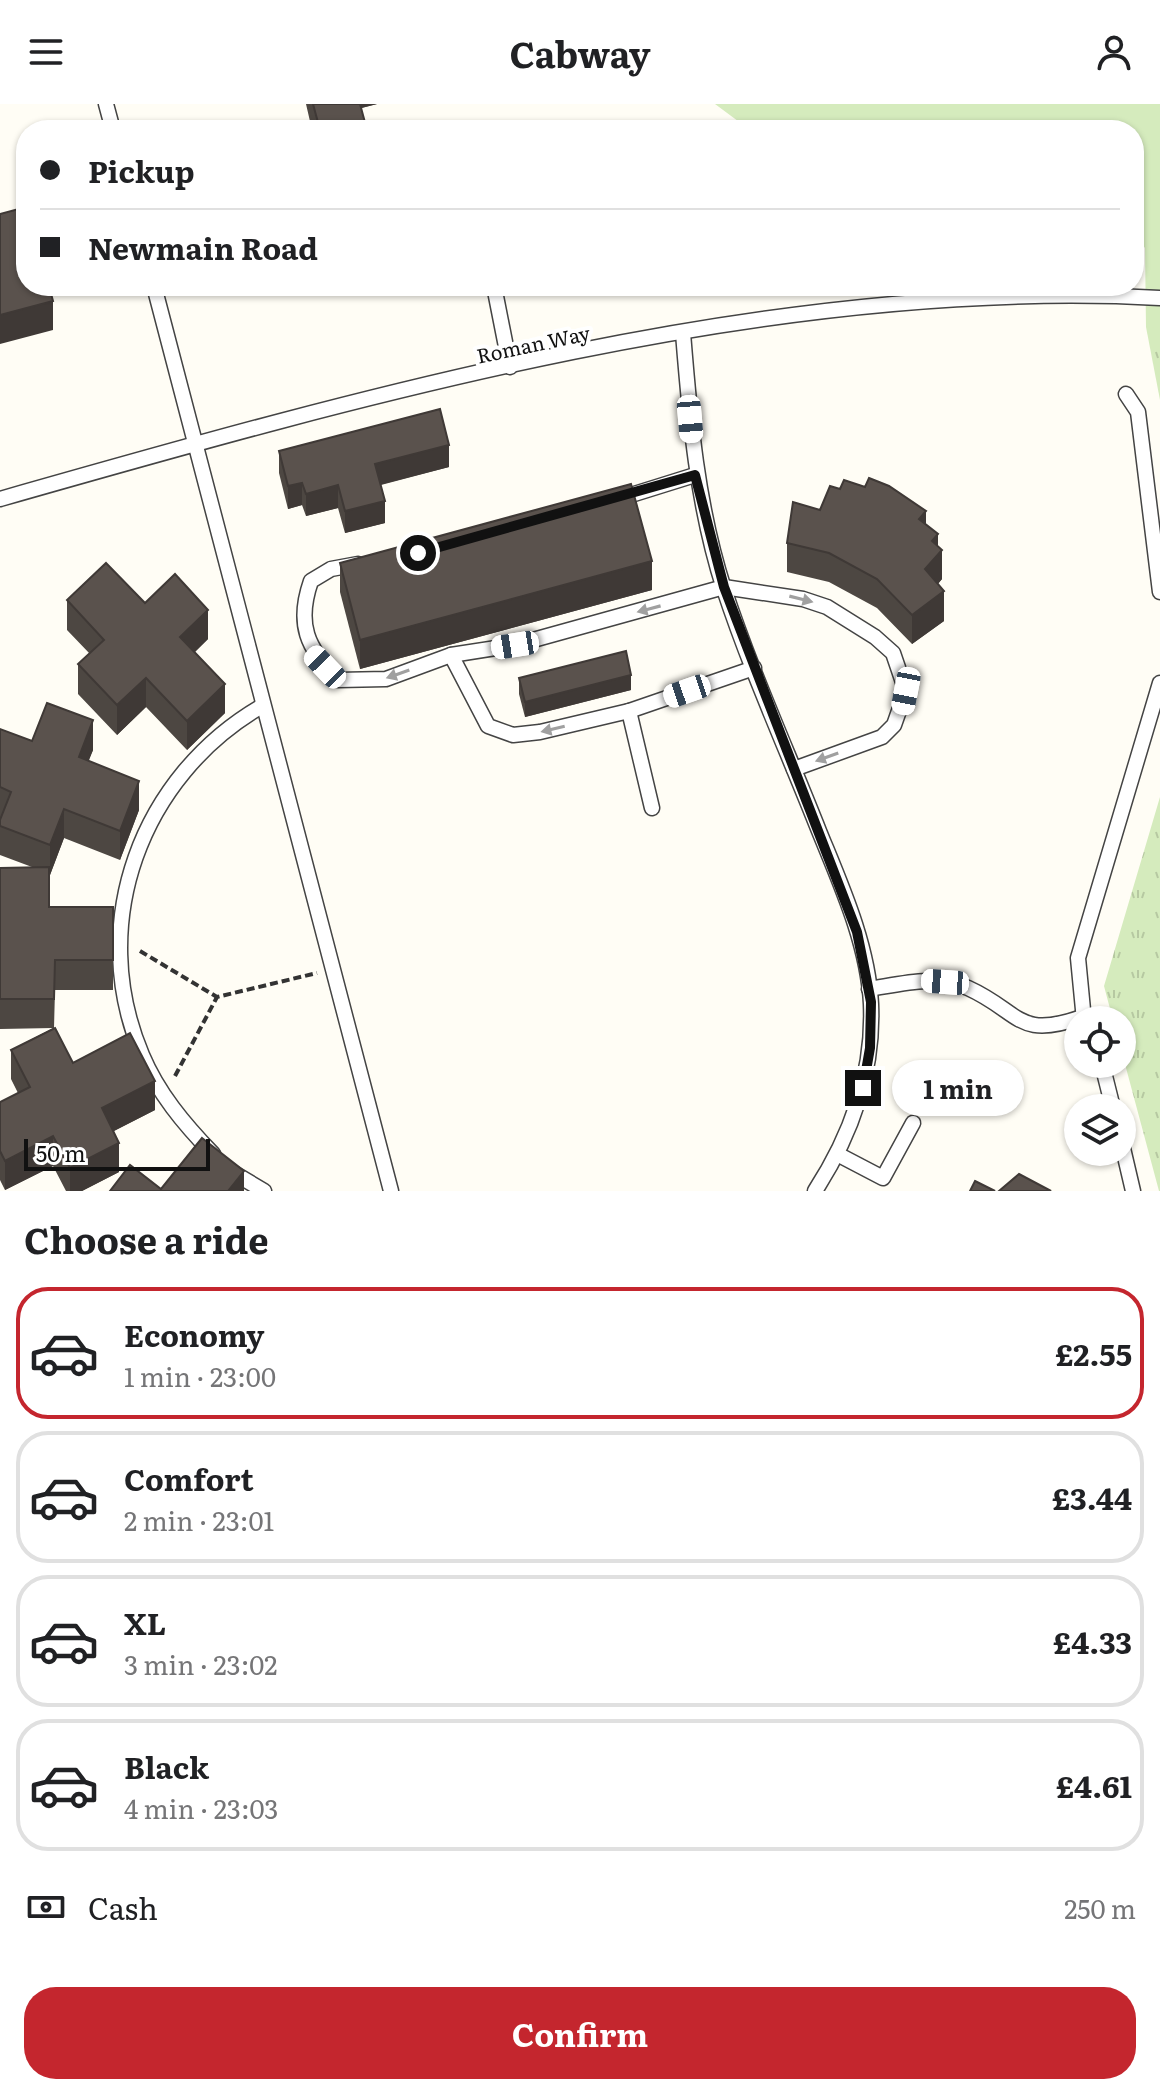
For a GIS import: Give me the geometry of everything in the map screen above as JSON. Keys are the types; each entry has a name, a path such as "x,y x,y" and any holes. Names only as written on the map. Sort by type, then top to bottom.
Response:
{"lane":[{"path":"157,296 391,1191"},
{"path":"496,296 510,367"},
{"name":"Roman Way","path":"0,499 194,444 510,367 683,333 857,307 1052,296"},
{"name":"Roman Way","path":"1124,296 1160,298"},
{"path":"683,333 695,475 724,587 844,892 869,989 870,1048 865,1075 851,1127 839,1155 815,1191"},
{"path":"1126,394 1138,412 1160,592"},
{"path":"604,503 695,475"},
{"path":"374,561 331,569 311,581 301,608 313,654 338,680 386,679 451,655 515,645 724,587 803,599 827,607 875,637 893,653 906,691 903,708 894,725 882,737 794,769"},
{"path":"451,655 488,726 513,735 629,711 754,668"},
{"path":"1082,1006 1078,958 1160,683"},
{"path":"262,706 230,724 179,774 143,831 126,889 122,940 129,1013 142,1056 178,1117 227,1169 264,1191"},
{"path":"629,711 652,808"},
{"path":"869,989 923,980 945,982 968,988 1016,1020 1037,1027 1064,1023"},
{"path":"839,1155 880,1185 913,1123"},
{"path":"1127,1166 1133,1191"}],"path":[{"path":"122,940 217,997 331,970"},
{"path":"165,1095 217,997"}],"green space":[{"path":"715,104 1160,104 1160,328 1146,327 1144,120 737,120"},
{"path":"1160,326 1160,400 1146,327"},
{"path":"1160,797 1160,1191 1136,1105 1136,1094 1133,1094 1129,1078 1136,1078 1136,1006 1109,1006 1104,986"}],"building":[{"path":"313,104 360,104 364,120 317,120"},
{"path":"16,210 16,296 52,296 53,301 0,315 0,214"},
{"path":"440,409 449,445 375,464 385,501 345,511 338,485 306,494 302,483 288,486 279,451"},
{"path":"869,478 889,486 926,511 919,519 938,534 932,541 942,550 925,569 944,591 912,615 877,579 829,553 787,543 793,502 820,510 830,486 840,489 844,480 865,487"},
{"path":"631,484 652,561 360,640 340,563"},
{"path":"106,563 145,603 175,574 208,610 180,637 225,684 187,721 146,678 117,705 78,664 104,640 67,600"},
{"path":"626,651 631,675 525,702 519,678"},
{"path":"47,703 93,720 79,757 139,781 120,831 64,809 50,845 0,826 11,792 0,787 0,729 32,741"},
{"path":"49,867 49,907 113,907 113,960 55,960 54,999 0,999 0,868"},
{"path":"55,1028 73,1063 130,1033 155,1081 102,1108 119,1143 70,1168 53,1136 5,1161 0,1151 0,1102 30,1087 11,1050"},
{"path":"202,1138 244,1171 228,1191 110,1191 130,1165 161,1189"},
{"path":"1019,1174 1051,1191 999,1191"},
{"path":"975,1181 995,1191 970,1191"}],"route":[{"path":"418,553 559,516 695,475 724,587 857,932 871,1002 870,1048 863,1088"}]}
